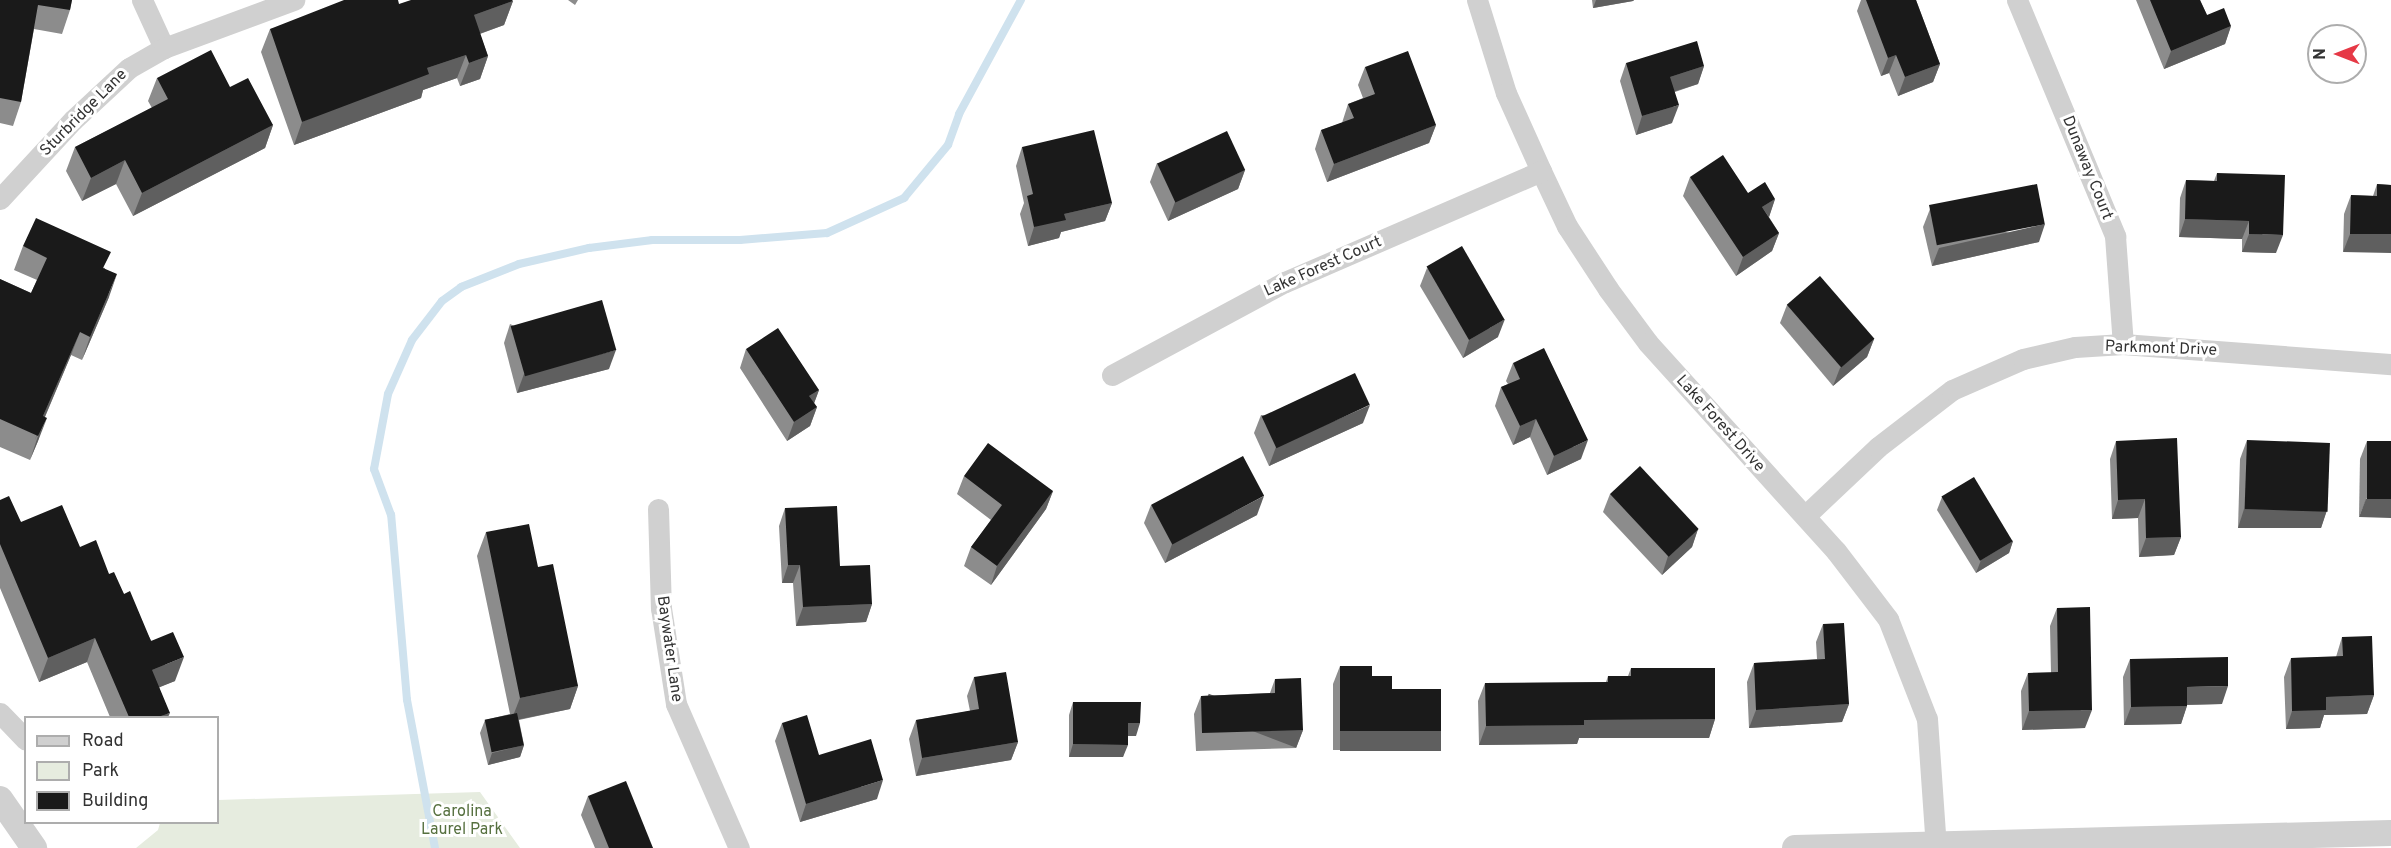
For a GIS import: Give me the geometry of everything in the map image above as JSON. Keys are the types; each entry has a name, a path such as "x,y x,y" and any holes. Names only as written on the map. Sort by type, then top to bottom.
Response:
{"street":[{"path":"142,0 164,48"},
{"name":"Sturbridge Lane","path":"0,199 73,120 129,68 164,48 294,0"},
{"name":"Lake Forest Drive","path":"1477,0 1506,93 1567,226 1648,343 1805,516 1888,619 1927,719 1936,846"},
{"name":"Dunaway Court","path":"2017,0 2115,236 2123,344"},
{"name":"Lake Forest Court","path":"1112,375 1285,282 1541,171"},
{"name":"Parkmont Drive","path":"1805,516 1878,447 1952,390 2023,359 2075,347 2123,344 2391,364"},
{"name":"Baywater Lane","path":"658,509 661,608 675,704 739,848"},
{"path":"0,714 24,738"},
{"path":"0,799 33,848"},
{"path":"1795,848 2391,833"}],"green space":[{"name":"Carolina Laurel Park","path":"480,792 520,848 136,848 158,830 160,824 219,824 219,800"}],"building":[{"path":"0,0 72,0 70,10 38,5 21,102 0,98"},
{"path":"344,0 398,0 399,4 411,0 513,1 474,15 488,56 469,63 466,55 427,68 429,74 302,122 270,29"},
{"path":"1866,0 1916,0 1940,64 1905,77 1896,55 1888,58"},
{"path":"2150,0 2200,0 2207,15 2224,8 2231,26 2171,51"},
{"path":"1697,41 1704,66 1670,77 1679,105 1642,116 1626,63"},
{"path":"211,50 230,87 248,78 273,125 142,193 125,160 91,178 75,147 168,99 157,78"},
{"path":"1408,51 1436,125 1334,164 1321,130 1354,118 1348,104 1375,94 1365,67"},
{"path":"1094,130 1112,203 1064,214 1066,220 1034,227 1027,196 1033,194 1022,147"},
{"path":"1227,131 1245,170 1175,203 1157,164"},
{"path":"1723,155 1748,193 1765,182 1775,199 1762,207 1779,233 1743,257 1690,177"},
{"path":"2217,173 2285,175 2283,235 2249,234 2249,221 2185,219 2186,180 2217,181"},
{"path":"2037,184 2045,224 1937,245 1929,205"},
{"path":"2377,184 2391,185 2391,234 2350,234 2351,195 2377,196"},
{"path":"36,218 111,252 103,268 117,274 90,337 80,332 43,416 47,418 38,436 0,419 0,279 31,293 47,258 23,246"},
{"path":"1462,246 1504,320 1469,340 1426,266"},
{"path":"1820,276 1874,339 1841,368 1787,305"},
{"path":"602,300 616,350 525,376 511,326"},
{"path":"778,328 819,390 809,396 817,407 794,422 746,349"},
{"path":"1544,348 1588,440 1554,456 1536,419 1520,426 1501,387 1520,379 1513,363"},
{"path":"1355,373 1370,405 1276,448 1262,417"},
{"path":"2177,438 2181,537 2146,538 2145,499 2118,500 2116,441"},
{"path":"2247,440 2330,443 2328,512 2245,509"},
{"path":"2367,441 2391,441 2391,499 2367,499"},
{"path":"988,443 1053,491 997,566 971,547 1002,505 964,476"},
{"path":"1243,456 1264,496 1172,545 1151,505"},
{"path":"1640,466 1699,529 1669,557 1610,494"},
{"path":"1974,477 2013,541 1980,561 1941,497"},
{"path":"9,496 21,522 62,505 80,547 96,540 109,574 114,572 124,594 130,591 151,641 173,632 184,657 152,670 170,713 161,716 129,716 95,638 48,658 0,544 0,500"},
{"path":"837,506 840,566 870,565 872,604 803,607 800,565 788,565 785,508"},
{"path":"529,524 538,567 553,564 578,686 520,698 486,532"},
{"path":"2090,607 2092,710 2029,711 2028,673 2058,672 2057,608"},
{"path":"1844,623 1849,704 1756,710 1754,663 1825,659 1823,624"},
{"path":"2372,636 2374,695 2326,697 2326,710 2292,711 2291,658 2343,656 2342,637"},
{"path":"2228,657 2228,686 2187,687 2187,706 2131,707 2130,659"},
{"path":"1340,666 1372,666 1372,676 1392,676 1392,689 1441,689 1441,731 1340,731"},
{"path":"1631,668 1715,668 1715,719 1584,720 1584,725 1486,726 1485,683 1608,682 1608,676 1631,676"},
{"path":"1006,672 1018,742 922,758 916,720 979,709 974,677"},
{"path":"1301,678 1303,730 1202,733 1201,696 1275,693 1275,679"},
{"path":"1073,702 1141,702 1140,723 1128,723 1128,745 1073,744"},
{"path":"517,713 524,745 492,752 485,720"},
{"path":"807,715 819,755 871,739 883,780 806,804 782,723"},
{"path":"626,781 653,848 609,848 588,796"}],"waterway":[{"path":"435,848 407,700 391,515 374,469 388,394 412,340 442,301 461,287 519,264 589,248 652,240 740,240 827,233 904,198 948,145 959,114 1021,0"}]}
